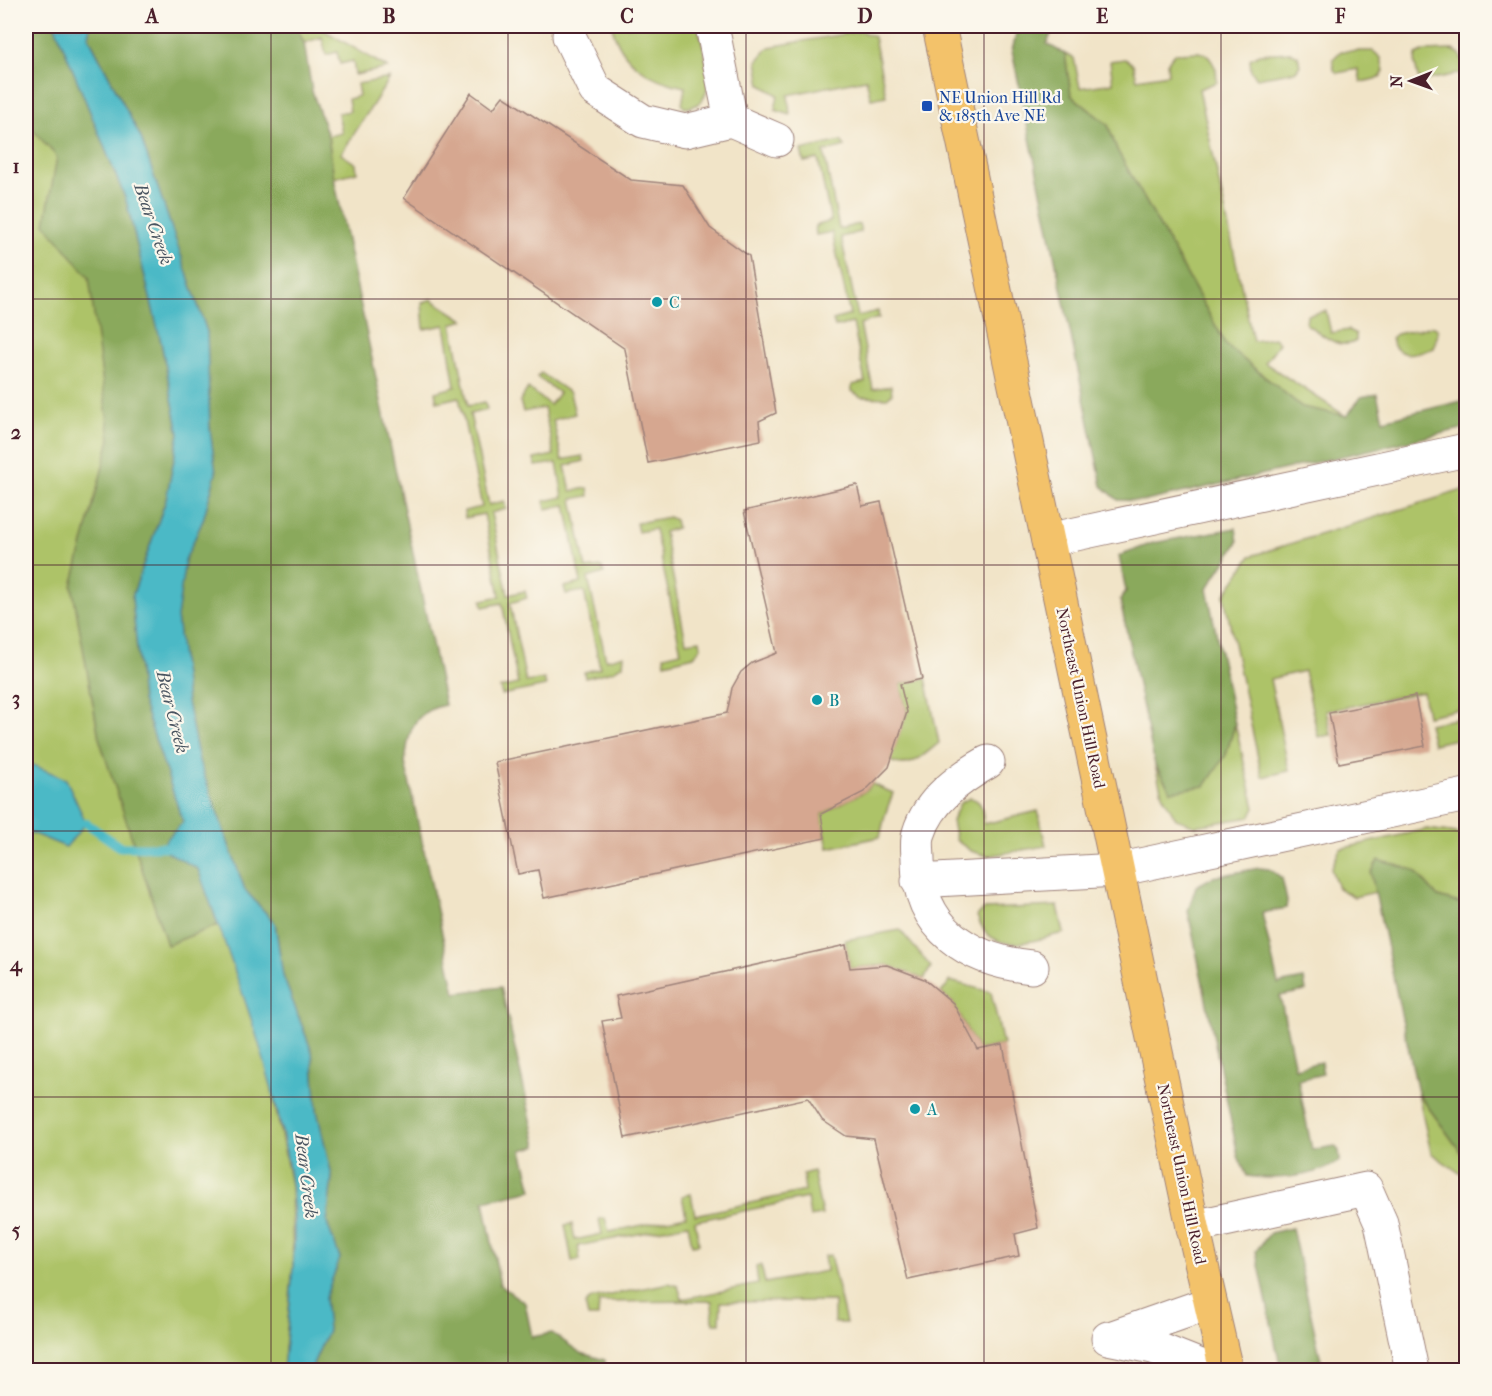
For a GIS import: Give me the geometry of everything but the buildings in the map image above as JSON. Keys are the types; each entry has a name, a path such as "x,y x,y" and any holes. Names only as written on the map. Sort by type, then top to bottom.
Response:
{"main road":[{"name":"Northeast Union Hill Road","path":"939,26 1193,1227 1226,1371"}],"lane":[{"path":"570,26 569,36 595,90 643,121 685,131 731,120 777,140"},
{"path":"712,26 731,120"},
{"path":"1048,540 1467,450"},
{"path":"988,762 963,776 935,803 918,834 918,881 937,923 961,945 1002,964 1032,967"},
{"path":"918,881 1117,870 1467,795"},
{"path":"1193,1227 1366,1189 1381,1223 1412,1371"},
{"path":"1210,1303 1108,1338 1153,1347 1211,1371"}],"green space":[{"path":"26,26 55,26 83,92 142,700 266,1060 291,1185 293,1267 283,1370 26,1370"},
{"path":"26,26 55,26 126,200 161,342 179,434 166,500 132,597 142,700 218,925 167,945 99,738 72,586 110,439 89,277 45,224 57,157 26,122"},
{"path":"90,26 296,26 304,43 312,91 328,136 334,178 445,705 434,708 418,718 410,733 405,763 455,993 501,987 537,1146 522,1150 532,1190 484,1201 500,1285 525,1303 532,1337 552,1333 581,1353 605,1360 606,1370 315,1370 313,1364 328,1330 325,1298 340,1258 327,1223 332,1176 317,1111 312,1052 283,976 275,923 245,890 199,761 187,702 177,617 185,560 203,520 216,473 210,430 207,332 141,138 88,35"},
{"path":"296,26 317,26 388,68 355,75 353,61 340,64 337,52 326,55 322,37 304,43"},
{"path":"612,26 698,26 708,74 708,87 704,97 697,105 685,108 682,105 685,87 660,80 639,68 622,50"},
{"path":"1018,26 1054,26 1047,44 1065,54 1071,95 1108,125 1117,150 1227,346 1302,407 1347,416 1361,397 1377,394 1383,420 1466,400 1466,428 1146,501 1118,500 1102,486 1012,51"},
{"path":"861,31 874,37 886,96 871,99 866,79 788,95 790,115 775,110 778,95 761,85 757,61 769,47"},
{"path":"1453,50 1460,54 1464,65 1462,73 1423,81 1418,78 1416,55 1425,51"},
{"path":"1341,51 1373,51 1381,58 1384,71 1380,78 1361,82 1358,69 1338,73 1334,70 1333,59"},
{"path":"1199,52 1209,56 1216,69 1217,82 1199,89 1253,341 1274,338 1279,343 1265,363 1347,417 1302,407 1227,346 1117,150 1108,125 1071,95 1065,54 1074,58 1080,88 1113,83 1110,61 1125,59 1133,64 1137,79 1168,74 1167,63 1175,53"},
{"path":"1290,52 1298,56 1300,65 1296,71 1257,78 1251,71 1250,59 1259,54"},
{"path":"390,78 341,154 356,164 357,172 334,178 328,136 342,133 338,113 350,111 348,99 359,96 357,84"},
{"path":"841,141 845,146 824,152 839,229 859,224 861,232 841,237 858,316 878,311 879,318 860,324 873,389 891,386 892,394 887,398 861,397 852,391 852,385 865,382 853,323 835,327 833,320 850,315 832,232 816,235 815,226 831,221 818,159 804,162 801,150"},
{"path":"431,299 464,320 452,324 468,406 485,402 487,410 470,414 489,505 504,501 506,509 491,513 508,595 525,591 527,598 510,603 526,682 544,679 546,686 502,695 500,688 518,684 502,603 483,607 482,600 500,596 484,514 465,518 464,511 482,507 459,397 437,402 435,392 455,387 445,325 424,329 422,303"},
{"path":"1326,311 1331,333 1348,330 1356,334 1356,341 1350,344 1337,343 1306,324 1307,315"},
{"path":"1433,326 1438,329 1434,348 1421,352 1408,354 1397,350 1391,338 1396,334"},
{"path":"541,373 570,393 575,414 553,420 562,460 583,456 584,461 565,466 571,491 588,488 589,496 572,499 586,569 602,567 604,573 588,578 606,660 624,655 623,665 613,671 585,678 584,672 600,668 584,591 566,594 564,587 581,583 566,505 546,509 544,501 563,497 557,463 536,466 534,459 554,455 544,408 523,412 520,401 528,388 550,405 559,393 537,377"},
{"path":"1466,489 1466,708 1427,716 1423,692 1326,711 1331,735 1318,737 1304,671 1270,679 1289,771 1262,777 1224,596 1251,556"},
{"path":"669,517 675,520 677,528 664,532 686,642 700,640 701,647 694,656 665,663 664,656 681,652 655,529 638,532 636,523"},
{"path":"1236,528 1238,542 1207,589 1235,724 1226,755 1205,786 1171,791 1155,765 1120,600 1126,591 1119,556 1153,543"},
{"path":"926,678 939,743 911,763 897,764 890,761 907,712 900,684"},
{"path":"1466,717 1466,737 1433,744 1428,724"},
{"path":"1235,724 1255,808 1250,817 1196,826 1176,819 1162,794 1155,765 1171,791 1226,755"},
{"path":"872,784 893,793 880,837 828,848 821,814 864,792"},
{"path":"970,798 980,804 984,824 1038,811 1046,846 988,856 971,851 956,840 952,821 960,803"},
{"path":"1427,829 1457,833 1466,840 1466,905 1438,897 1414,870 1371,873 1376,892 1354,897 1338,888 1331,869 1340,849"},
{"path":"1378,860 1414,870 1438,897 1466,905 1466,1159 1418,1093 1371,873"},
{"path":"1259,868 1269,869 1282,878 1287,901 1286,908 1262,913 1278,984 1304,979 1306,991 1280,996 1295,1068 1321,1062 1323,1074 1298,1080 1312,1150 1335,1146 1339,1151 1340,1161 1319,1171 1282,1178 1247,1176 1238,1156 1188,911 1196,886 1213,877"},
{"path":"1058,906 1064,933 1026,942 1002,942 992,938 977,916 984,909"},
{"path":"900,930 931,967 924,979 887,965 850,968 845,940"},
{"path":"950,981 991,992 1003,1045 978,1050 953,1003 941,993"},
{"path":"1418,1093 1466,1159 1466,1173 1461,1174 1431,1153"},
{"path":"813,1171 822,1215 810,1217 807,1198 695,1221 699,1244 692,1245 688,1224 578,1246 580,1260 572,1261 565,1225 572,1224 575,1240 602,1234 599,1219 605,1218 609,1232 686,1216 682,1196 691,1194 695,1215 805,1191 803,1174"},
{"path":"1292,1228 1323,1370 1281,1370 1256,1251 1270,1233"},
{"path":"830,1255 846,1323 834,1323 834,1301 721,1302 720,1323 713,1323 712,1301 599,1302 598,1317 588,1317 585,1304 591,1299 669,1283 678,1286 682,1299 758,1284 756,1266 761,1265 765,1283 826,1271 824,1256"}],"water":[{"name":"Bear Creek","path":"55,26 90,26 88,36 141,138 207,332 210,430 216,473 203,520 185,560 177,617 187,702 199,761 245,890 275,923 283,976 312,1052 317,1111 332,1176 327,1223 340,1258 325,1298 328,1330 313,1364 315,1370 283,1370 294,1254 293,1207 284,1143 265,1063 240,985 198,869 164,850 165,841 183,822 142,700 132,597 166,500 179,434 161,342 126,200"},
{"path":"26,762 66,779 86,823 66,847 26,831"}],"waterway":[{"path":"86,823 120,847 175,847"}],"place":[{"name":"NE Union Hill Rd & 185th Ave NE","path":"927,106"},
{"name":"C","path":"657,302"},
{"name":"B","path":"817,700"},
{"name":"A","path":"915,1109"}]}
